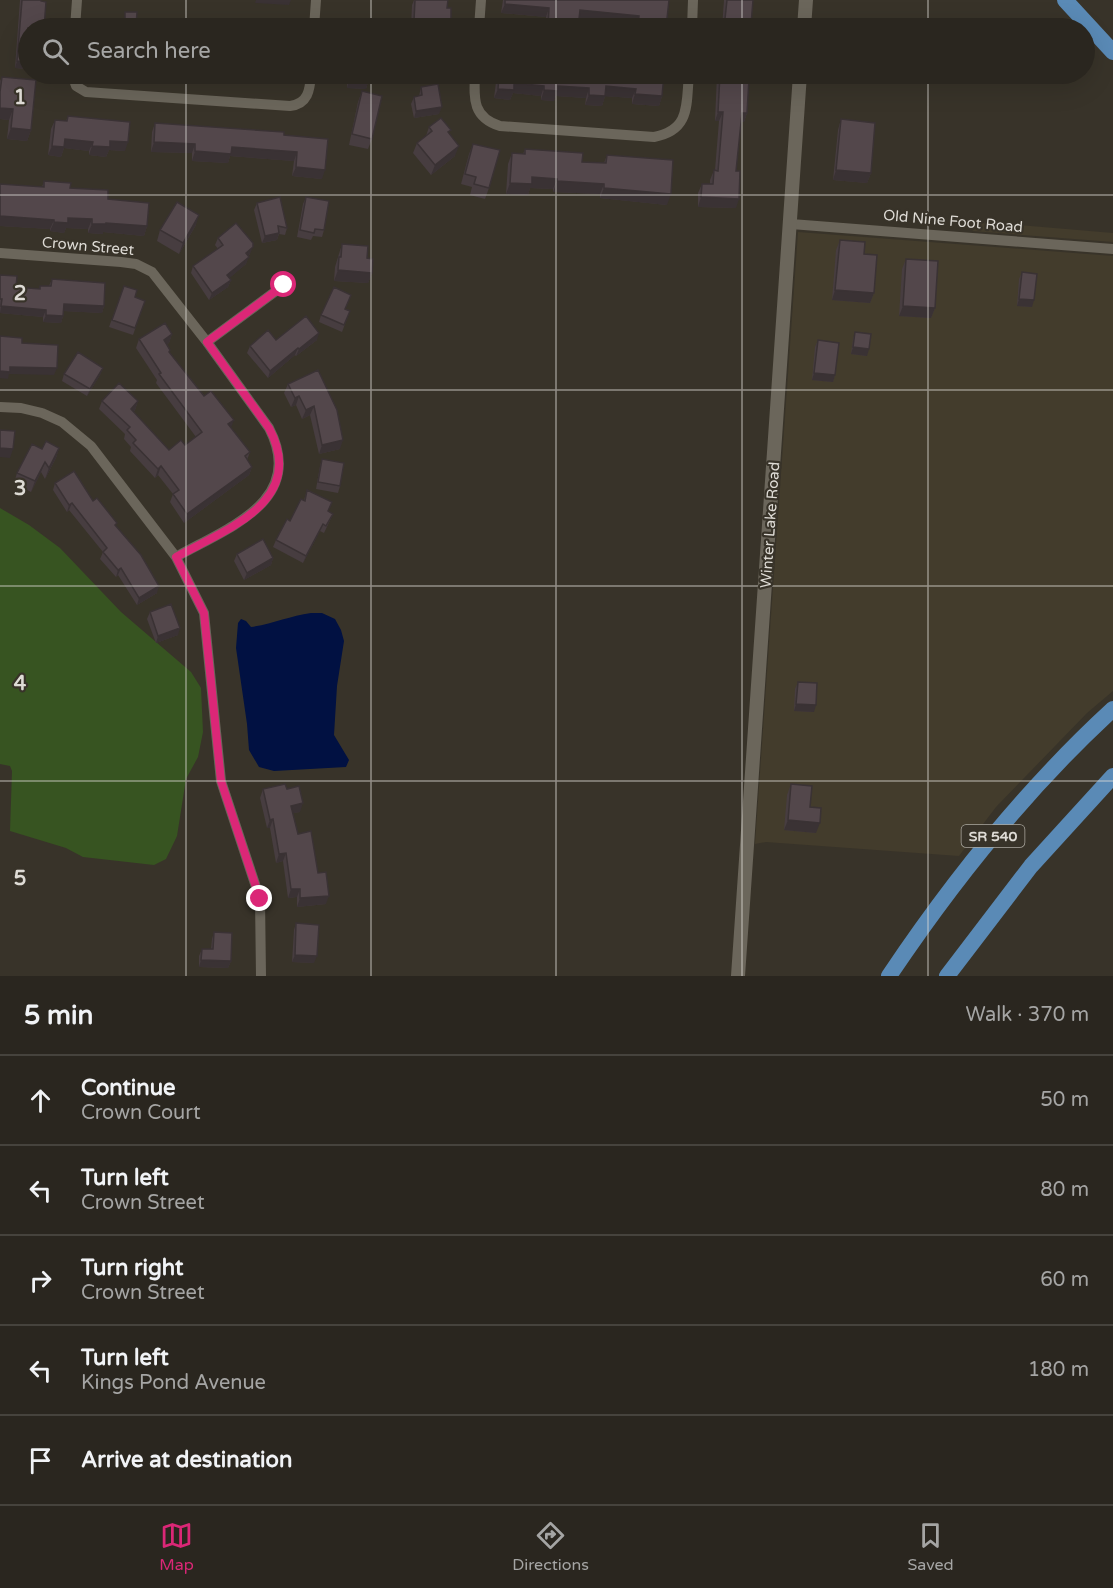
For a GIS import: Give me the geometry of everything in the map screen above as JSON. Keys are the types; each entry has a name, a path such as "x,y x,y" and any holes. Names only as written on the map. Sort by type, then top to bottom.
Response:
{"main road":[{"path":"1065,0 1082,18"},
{"path":"1095,32 1113,52"},
{"name":"SR 540","path":"889,976 984,847 1062,759 1113,709"},
{"name":"SR 540","path":"947,976 1031,867 1113,776"}],"street":[{"path":"76,18 77,0"},
{"path":"315,18 316,0"},
{"path":"480,18 481,0"},
{"path":"692,18 693,0"},
{"path":"805,18 806,0"},
{"path":"79,84 86,92 290,106 297,105 306,98 310,84"},
{"path":"475,84 474,100 479,111 489,122 500,126 654,137 666,135 680,125 686,115 688,84"},
{"name":"Winter Lake Road","path":"738,976 799,84"},
{"name":"Old Nine Foot Road","path":"790,224 1113,249"},
{"name":"Crown Street","path":"0,253 136,264 152,272 207,342 269,428 278,451 279,472 272,492 262,505 242,520 176,557"},
{"path":"207,342 284,285"},
{"path":"0,407 21,408 42,413 62,422 92,446 176,557 204,613 221,781 260,899 261,976"}],"shaded area":[{"path":"985,222 1113,233 1113,242 972,231"},
{"path":"798,232 1113,256 1113,691 1087,713 996,807 959,856 766,842 755,844"},
{"path":"311,613 322,613 335,619 344,641 337,686 334,735 349,760 346,767 274,771 259,767 249,750 236,648 238,623 241,619 251,627"}],"green space":[{"path":"0,508 29,525 60,548 121,612 191,672 201,688 203,732 198,757 186,779 177,836 166,859 154,865 83,857 66,848 10,831 12,771 10,766 0,764"}],"building":[{"path":"22,0 46,2 45,18 21,18"},
{"path":"415,0 448,0 447,8 451,8 451,18 414,18"},
{"path":"505,0 669,0 667,18 639,18 639,16 580,10 579,18 548,18 549,8 505,4"},
{"path":"727,0 753,0 752,18 725,18"},
{"path":"125,12 137,12 137,18 125,18"},
{"path":"2,77 18,78 18,84 36,84 31,130 11,128 13,109 0,108"},
{"path":"438,84 442,107 416,111 414,97 422,95 421,87"},
{"path":"498,84 514,84 514,90 498,89"},
{"path":"524,84 663,84 662,96 635,94 636,89 606,86 605,96 589,95 589,88 558,86 558,91 544,90 544,86"},
{"path":"719,84 749,84 747,113 742,113 736,171 740,171 739,199 701,197 702,184 713,184 714,170 718,171 723,112 718,112"},
{"path":"362,91 382,96 372,139 352,134"},
{"path":"68,116 130,122 128,142 110,141 110,147 92,146 93,142 65,139 64,147 52,146 55,120 67,121"},
{"path":"441,118 451,130 448,132 459,146 435,165 417,143 432,131 429,127"},
{"path":"841,119 875,123 871,173 836,170"},
{"path":"155,123 284,132 284,135 328,139 325,170 296,167 297,152 232,147 231,154 195,151 195,144 154,142"},
{"path":"473,144 500,150 489,188 474,184 476,177 465,174"},
{"path":"525,149 583,153 582,162 606,163 607,155 673,160 671,194 604,188 604,184 532,177 532,184 510,183 512,153 525,154"},
{"path":"44,181 71,183 70,188 108,190 108,199 149,203 147,226 92,224 92,219 68,218 68,223 0,216 0,184 44,187"},
{"path":"280,197 287,228 278,226 279,233 265,236 257,203"},
{"path":"306,197 329,201 324,230 315,229 314,233 300,230"},
{"path":"177,202 199,215 183,243 160,230"},
{"path":"236,223 253,243 253,247 246,253 249,257 227,275 231,280 212,293 193,266 223,245 218,238"},
{"path":"840,240 865,242 864,254 877,255 874,293 835,290"},
{"path":"342,244 368,246 367,258 373,259 372,273 338,270"},
{"path":"906,259 938,261 935,308 903,306"},
{"path":"1022,272 1037,274 1034,300 1019,299"},
{"path":"0,275 17,276 16,287 40,289 40,286 51,286 52,279 105,283 104,306 64,304 63,316 46,315 46,310 1,306"},
{"path":"124,286 137,290 135,297 145,301 135,328 112,320"},
{"path":"334,287 351,295 345,309 350,311 344,325 321,315"},
{"path":"306,316 319,333 270,371 250,346 268,330 276,340"},
{"path":"165,323 172,334 164,340 169,352 204,396 211,391 234,420 228,424 250,452 245,456 252,467 187,514 173,494 179,490 161,466 158,469 133,443 136,440 127,430 130,427 102,401 119,383 138,401 131,409 169,450 181,440 185,445 202,432 159,374 161,373 139,339"},
{"path":"855,332 871,334 869,349 853,347"},
{"path":"0,336 22,338 22,343 58,345 57,368 10,367 10,372 0,371"},
{"path":"818,340 839,343 835,375 814,373"},
{"path":"78,352 103,368 90,389 64,374"},
{"path":"318,370 337,410 343,440 322,445 314,406 306,410 299,396 295,398 288,384"},
{"path":"0,430 15,431 13,449 0,448"},
{"path":"46,441 59,448 49,468 45,462 35,481 17,473 32,444 42,449"},
{"path":"322,459 344,463 340,486 318,482"},
{"path":"74,471 93,501 97,498 117,523 115,525 141,555 159,586 139,598 121,568 118,570 103,552 107,548 72,503 69,505 55,483"},
{"path":"307,490 332,502 328,511 333,514 326,526 323,524 306,556 276,540 287,519 290,521 301,499 305,501"},
{"path":"263,539 273,558 247,573 237,554"},
{"path":"171,604 180,628 158,636 150,612"},
{"path":"798,682 817,683 816,705 796,704"},
{"path":"285,784 287,789 299,786 303,803 291,806 298,834 311,831 318,873 326,872 329,896 300,898 300,889 291,889 286,853 279,854 273,819 270,820 263,789"},
{"path":"791,784 812,786 810,807 821,808 820,823 788,820"},
{"path":"296,923 319,925 317,956 295,955"},
{"path":"214,932 232,933 231,961 201,960 202,949 213,949"}],"route":[{"path":"260,899 227,802 219,771 204,613 176,557 242,520 262,505 276,482 280,462 276,441 207,342 284,285"}]}
